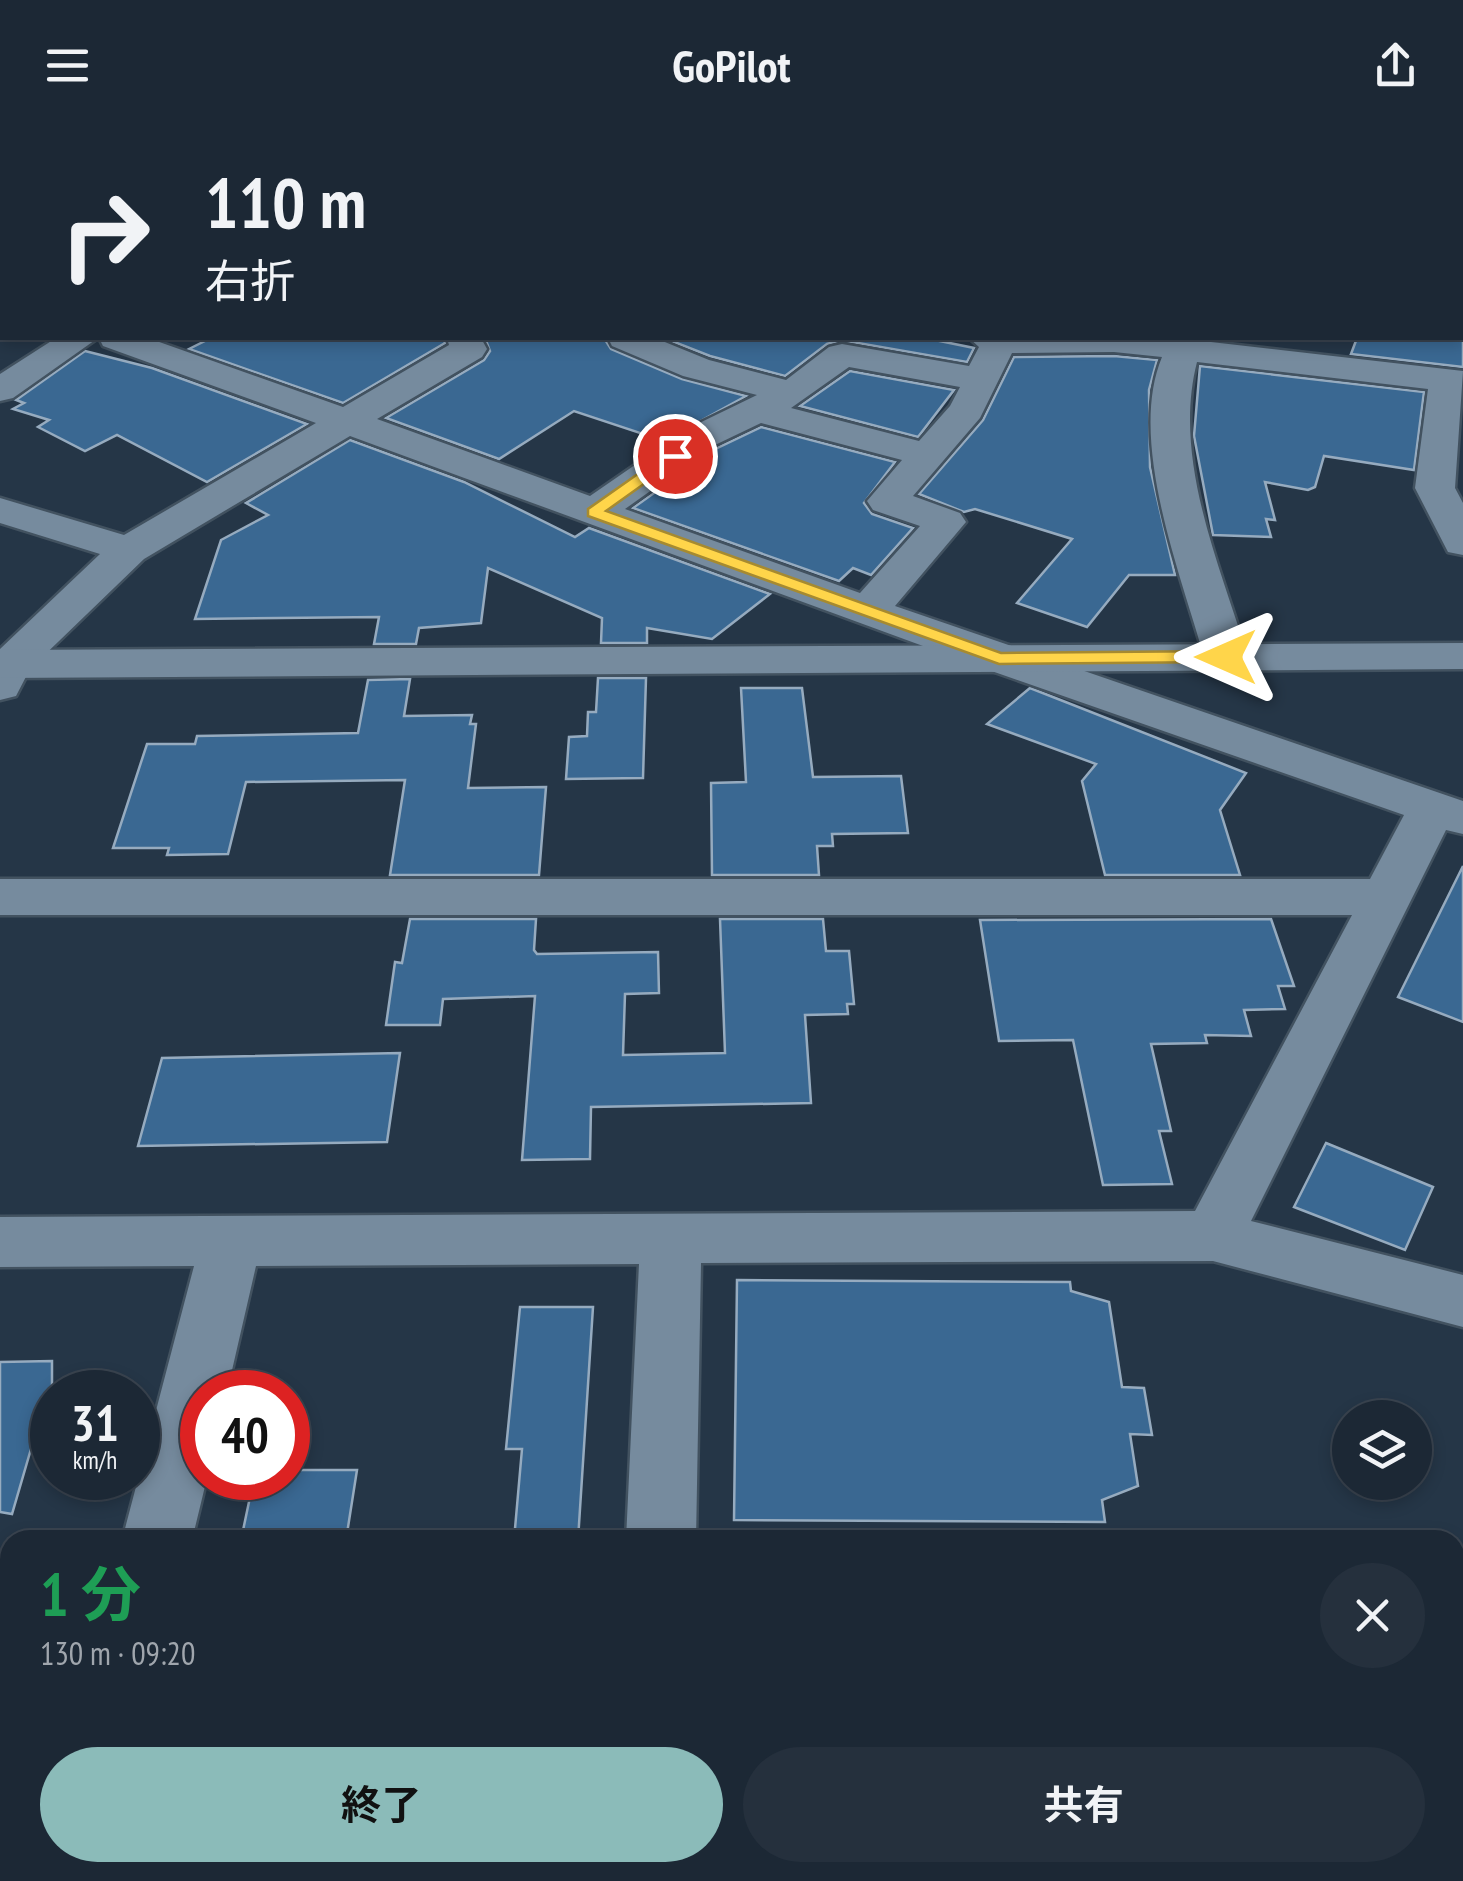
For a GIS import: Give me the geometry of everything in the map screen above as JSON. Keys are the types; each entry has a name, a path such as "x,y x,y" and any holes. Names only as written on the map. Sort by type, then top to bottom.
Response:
{"street":[{"path":"0,390 77,340"},
{"path":"121,340 866,610 1448,812 1388,897 1213,1236"},
{"path":"3,672 130,550 349,424 469,349 465,340"},
{"path":"630,340 696,368 792,392"},
{"path":"866,610 946,522 888,501 967,410 993,340 1192,342 1456,382 1435,488 1463,543"},
{"path":"1192,342 1178,362 1170,414 1178,484 1226,657"},
{"path":"594,512 701,437 792,392 842,355 978,380"},
{"path":"756,410 928,454"},
{"path":"0,510 130,550"},
{"path":"3,672 1001,658 1463,656"},
{"path":"0,897 1388,897"},
{"path":"0,1242 1213,1236 1463,1301"},
{"path":"661,1530 672,1239"},
{"path":"160,1530 232,1241"}],"building":[{"path":"207,340 445,343 343,403 189,349"},
{"path":"486,340 605,340 611,349 682,379 746,396 664,441 574,411 499,459 386,418 484,360 490,351"},
{"path":"669,340 841,340 827,344 785,376 710,356"},
{"path":"841,340 935,340 974,348 967,362"},
{"path":"1356,340 1463,340 1463,367 1351,354"},
{"path":"85,351 152,368 307,424 207,482 117,435 85,451 38,427 49,420 13,409 24,403 16,400"},
{"path":"1114,356 1157,360 1149,390 1150,467 1175,575 1129,575 1087,627 1017,603 1072,539 975,509 964,512 919,494 983,420 1014,357"},
{"path":"1200,366 1424,392 1414,470 1324,456 1315,487 1308,490 1265,482 1275,520 1266,519 1271,537 1213,535 1194,436"},
{"path":"850,371 954,390 918,437 800,406"},
{"path":"761,427 895,462 864,503 872,514 913,528 871,575 853,568 839,581 633,508 717,448"},
{"path":"350,440 464,482 575,537 589,528 770,594 712,639 647,628 647,643 601,643 602,618 488,568 481,623 419,628 416,644 374,644 379,617 195,619 221,540 268,515 246,503"},
{"path":"598,678 646,678 643,778 566,779 569,737 587,736 588,712 596,712"},
{"path":"410,679 404,716 472,715 470,724 476,724 468,788 546,787 539,875 390,875 405,780 246,782 228,854 167,855 169,848 113,848 147,744 195,744 197,736 358,733 368,680"},
{"path":"741,688 802,688 813,777 901,776 908,833 832,834 833,846 817,846 819,875 712,875 711,783 746,782"},
{"path":"1030,688 1246,773 1220,810 1240,875 1105,875 1082,781 1096,764 987,724"},
{"path":"1463,866 1463,1022 1398,997"},
{"path":"410,919 536,919 537,954 658,952 659,993 625,994 623,1055 725,1053 720,919 823,919 826,951 849,951 854,1004 847,1004 848,1014 805,1015 811,1103 591,1107 590,1159 522,1160 535,996 443,999 440,1025 386,1025 395,962 402,963"},
{"path":"1271,919 1294,986 1278,986 1285,1009 1244,1010 1251,1036 1205,1035 1207,1043 1151,1044 1171,1131 1159,1131 1172,1184 1103,1185 1073,1040 999,1041 980,920"},
{"path":"400,1053 387,1142 138,1146 162,1058"},
{"path":"1326,1143 1433,1187 1405,1250 1294,1207"},
{"path":"737,1280 1070,1282 1071,1291 1109,1302 1122,1387 1144,1388 1152,1435 1130,1434 1138,1486 1102,1500 1105,1522 734,1520"},
{"path":"520,1307 593,1307 579,1530 515,1530 522,1449 506,1449"},
{"path":"52,1361 52,1370 30,1370 30,1452 12,1514 0,1512 0,1362"},
{"path":"310,1470 357,1470 348,1530 243,1530 249,1500 310,1500"}],"route":[{"path":"675,456 594,512 999,658 1226,657"}]}
